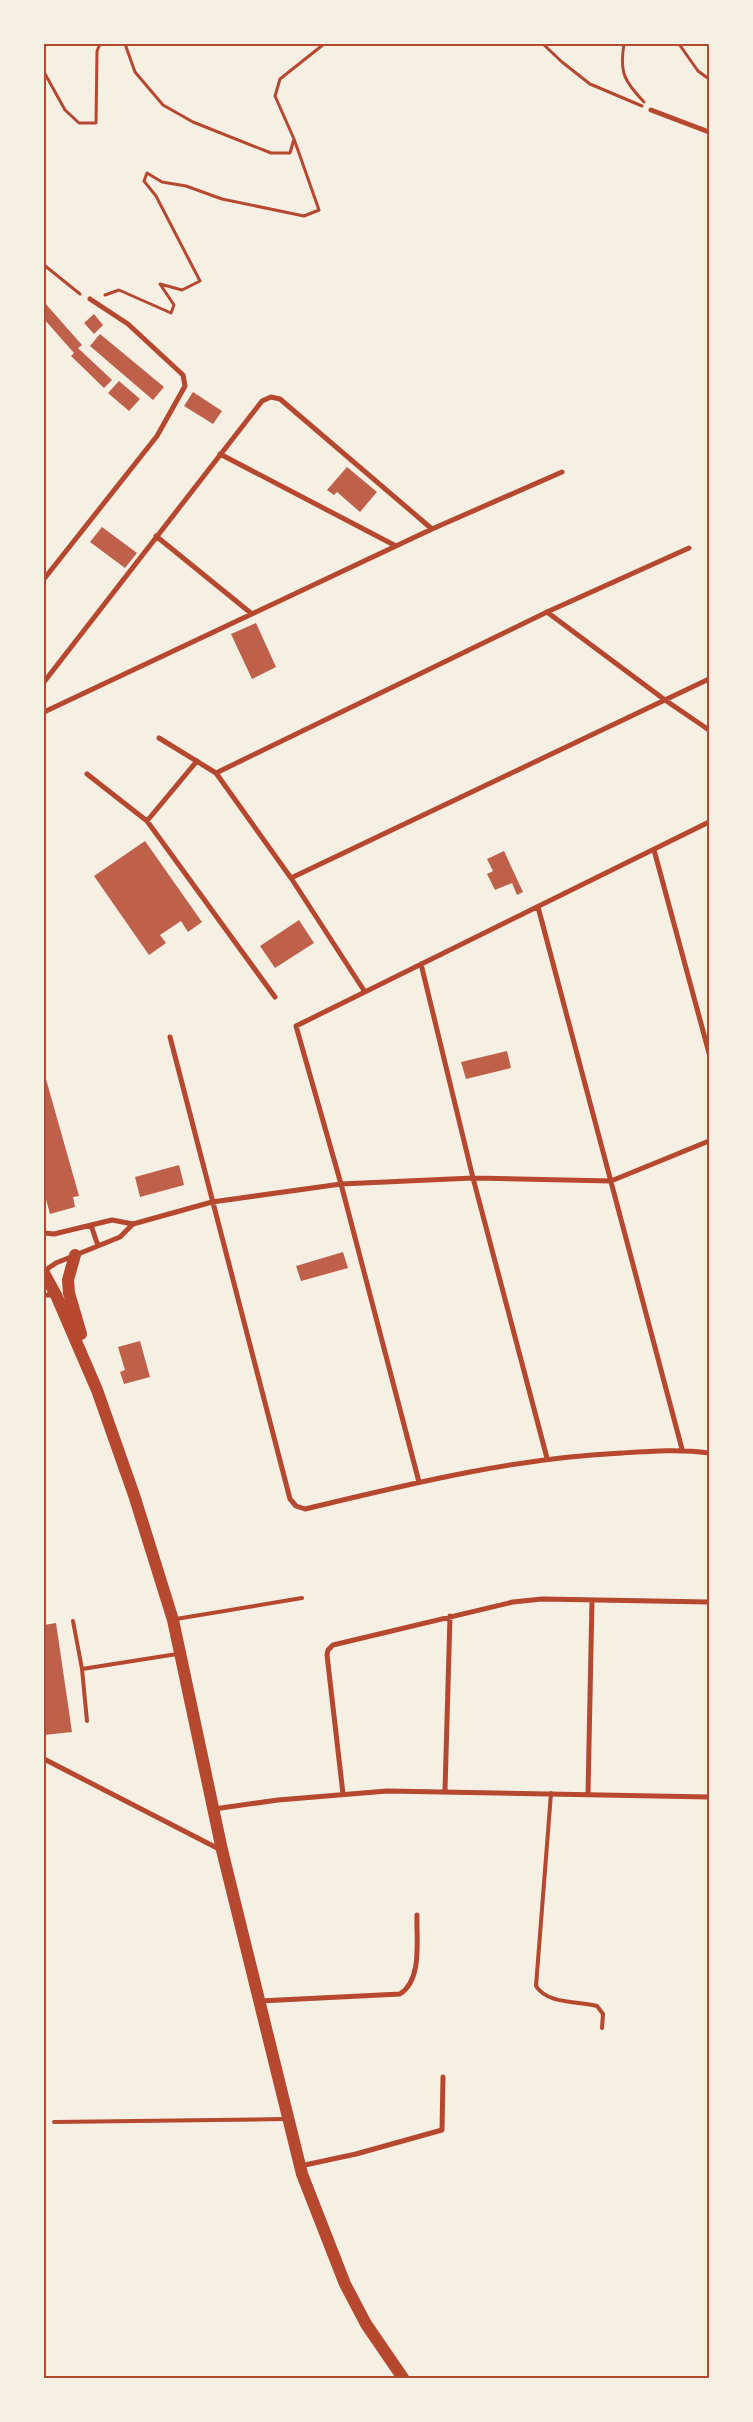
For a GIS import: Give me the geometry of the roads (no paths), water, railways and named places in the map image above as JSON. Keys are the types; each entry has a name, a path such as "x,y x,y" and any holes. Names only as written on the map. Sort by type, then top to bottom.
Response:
{"main road":[{"path":"75,1255 68,1280 69,1293 97,1390 134,1495 182,1653 222,1850 300,2166 345,2284 366,2324 404,2378"},
{"path":"44,1272 50,1295 97,1390"}],"street":[{"path":"651,110 709,132"},
{"path":"44,579 157,436 185,386 183,375 128,324 90,299"},
{"path":"44,682 262,401 271,397 280,399 432,529"},
{"path":"220,454 396,546"},
{"path":"44,712 432,529 562,472"},
{"path":"156,536 252,614"},
{"path":"216,773 547,612 689,548"},
{"path":"547,612 665,700 709,730"},
{"path":"291,878 709,679"},
{"path":"159,738 216,773 291,878 365,992"},
{"path":"147,821 197,761"},
{"path":"87,774 147,821 275,997"},
{"path":"419,1482 341,1184 296,1026 709,822"},
{"path":"654,850 709,1053"},
{"path":"538,907 682,1450"},
{"path":"421,964 473,1178 547,1458"},
{"path":"170,1037 290,1499 296,1506 305,1509 419,1482 547,1458 682,1450 709,1453"},
{"path":"44,1233 54,1234 112,1220 133,1224 212,1202 341,1184 473,1178 611,1180 709,1141"},
{"path":"44,1272 56,1262 120,1237 133,1224"},
{"path":"91,1225 98,1246"},
{"path":"343,1794 327,1655 328,1650 333,1645 513,1602 542,1599 709,1602"},
{"path":"588,1794 592,1600"},
{"path":"445,1790 450,1616"},
{"path":"44,1759 222,1850"},
{"path":"214,1809 343,1794 445,1790 709,1797"},
{"path":"260,2001 400,1994 406,1990 415,1974 417,1915"},
{"path":"300,2166 356,2154 442,2130 443,2077"}],"lane":[{"path":"173,1620 302,1598"},
{"path":"73,1621 82,1669 87,1721"},
{"path":"82,1669 182,1653"},
{"path":"551,1793 536,1986 541,1994 550,1998 597,2006 603,2014 602,2028"},
{"path":"54,2122 287,2119"}]}
